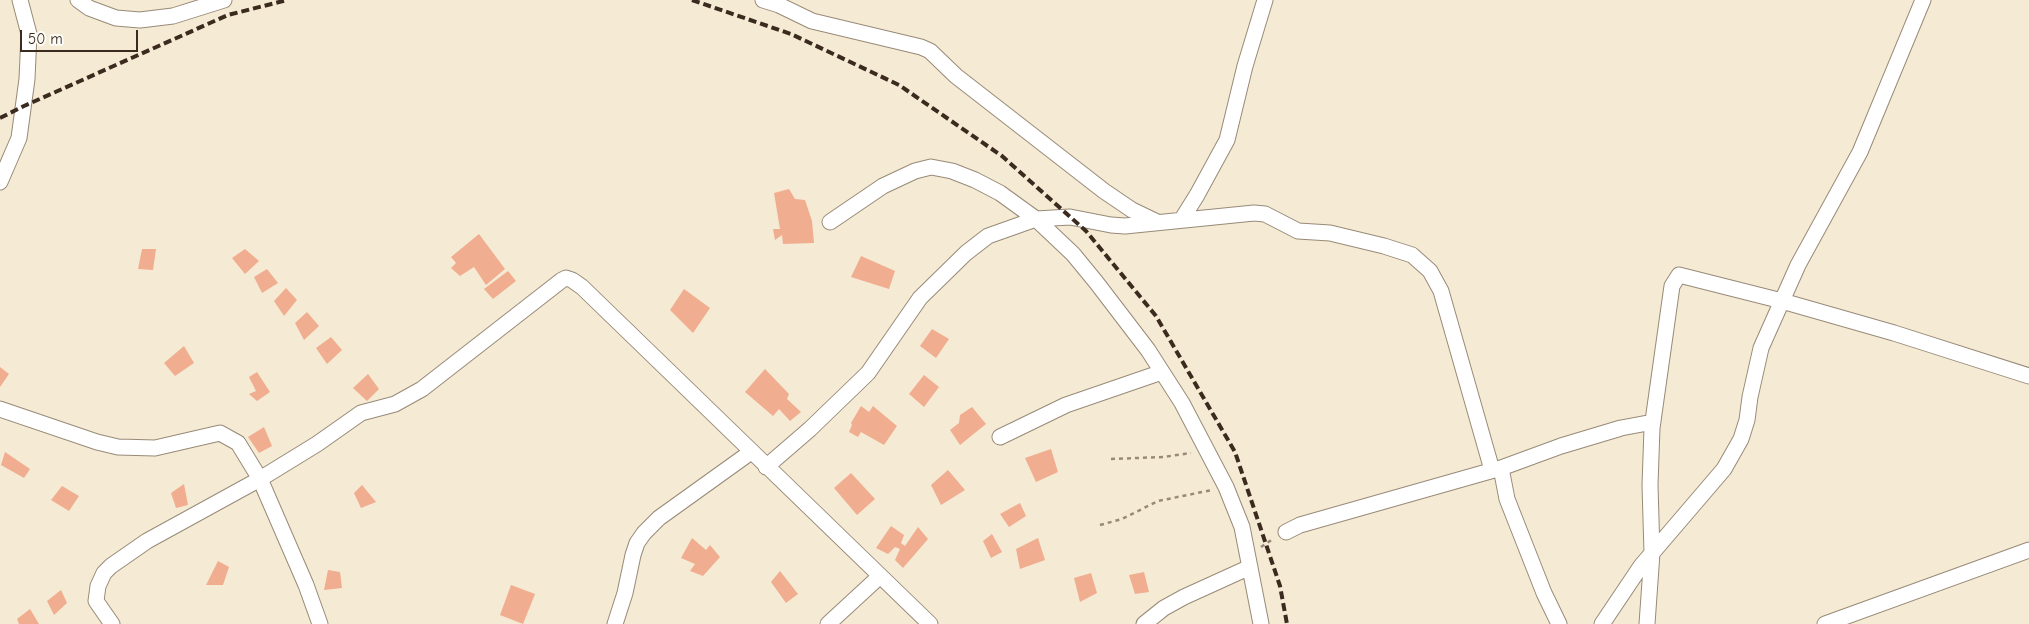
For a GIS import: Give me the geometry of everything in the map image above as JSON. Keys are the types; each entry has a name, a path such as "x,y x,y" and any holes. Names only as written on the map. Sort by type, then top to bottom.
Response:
{"street":[{"path":"0,182 19,138 27,80 29,34 20,0"},
{"path":"78,0 89,8 116,18 140,20 173,16 224,0"},
{"path":"763,0 779,5 812,21 921,47 930,51 956,76 1076,169 1132,210 1158,223"},
{"path":"1182,219 1198,195 1227,140 1245,66 1265,0"},
{"path":"1602,624 1652,553 1724,469 1741,439 1747,420 1756,363 1761,348 1798,265 1860,152 1923,0"},
{"path":"830,222 883,186 915,171 931,168 952,171 975,180 1000,193 1036,219 1073,254 1148,350 1182,403 1226,487 1242,527 1261,624"},
{"path":"766,467 868,373 910,311 966,253 988,236 1036,219 1070,217 1112,225 1158,223 1254,213 1265,214 1298,231 1330,233 1384,246 1412,256 1430,270 1441,290 1496,469 1533,566 1559,624"},
{"path":"1647,624 1652,553 1650,485 1653,422 1672,286 1678,275 1894,332 2029,376"},
{"path":"112,624 96,601 98,586 104,574 111,566 147,541 260,480 317,444 361,413 396,404 422,389 566,278 577,282 930,624"},
{"path":"1000,437 1066,405 1162,372"},
{"path":"0,409 97,442 118,447 155,448 220,433 238,443 260,480 306,585 320,624"},
{"path":"1286,532 1310,522 1496,469 1604,433 1653,422"},
{"path":"615,624 625,593 633,555 637,543 644,532 659,518 751,452"},
{"path":"1825,624 2028,555"},
{"path":"1144,624 1164,608 1249,562"},
{"path":"828,624 879,576"}],"path":[{"path":"1111,459 1163,457 1207,450"},
{"path":"1100,525 1122,519 1158,501 1226,487"},
{"path":"1249,562 1266,544 1286,532"}],"building":[{"path":"789,189 795,199 805,200 812,221 814,243 783,244 782,235 775,240 773,229 780,229 774,193"},
{"path":"479,234 505,269 486,285 474,267 460,276 451,268 456,263 451,257"},
{"path":"142,249 156,249 153,270 138,269"},
{"path":"245,249 259,261 245,274 232,258"},
{"path":"861,256 895,271 889,289 851,277"},
{"path":"267,269 278,283 262,293 254,277"},
{"path":"508,271 516,281 493,299 484,289"},
{"path":"286,288 297,300 284,316 274,301"},
{"path":"684,289 710,308 693,333 670,310"},
{"path":"307,312 319,326 304,340 295,323"},
{"path":"932,329 949,339 936,358 920,346"},
{"path":"331,337 342,350 327,364 316,348"},
{"path":"184,346 194,363 175,376 164,363"},
{"path":"0,367 9,374 0,387"},
{"path":"765,369 789,394 787,399 801,412 790,421 779,409 773,416 745,392"},
{"path":"257,372 270,392 257,401 249,394 256,391 249,377"},
{"path":"368,374 379,389 367,401 353,388"},
{"path":"924,375 939,387 924,407 909,394"},
{"path":"861,406 869,412 873,406 897,426 884,445 861,432 858,437 849,432 851,423"},
{"path":"972,407 986,424 960,445 950,430 959,423 960,415"},
{"path":"264,427 272,446 259,453 248,437"},
{"path":"1051,449 1058,472 1036,482 1025,458"},
{"path":"5,452 30,469 24,478 1,465"},
{"path":"948,470 965,490 941,505 931,485"},
{"path":"851,473 875,499 857,515 834,488"},
{"path":"184,484 188,505 176,508 171,493"},
{"path":"362,485 376,502 361,508 354,493"},
{"path":"62,486 79,496 69,511 51,500"},
{"path":"1020,503 1026,516 1009,527 1000,514"},
{"path":"891,526 904,535 901,543 905,546 918,527 928,539 903,568 895,560 900,549 895,547 888,554 876,548"},
{"path":"992,534 1002,552 991,558 983,541"},
{"path":"692,538 706,550 710,545 720,557 703,576 690,571 695,564 681,558"},
{"path":"1038,538 1045,560 1020,569 1016,549"},
{"path":"218,561 229,567 223,585 206,585"},
{"path":"328,570 340,572 342,588 324,590"},
{"path":"780,571 798,594 786,603 771,582"},
{"path":"1144,572 1149,592 1135,594 1129,575"},
{"path":"1091,573 1097,593 1080,602 1074,578"},
{"path":"511,585 535,594 523,624 500,615"},
{"path":"61,590 67,603 54,615 47,601"},
{"path":"30,609 39,624 19,624 17,619"}],"railway":[{"path":"0,118 228,15 287,0"},
{"path":"692,0 791,34 899,85 1002,156 1086,231 1156,316 1235,452 1280,586 1287,624"}]}
